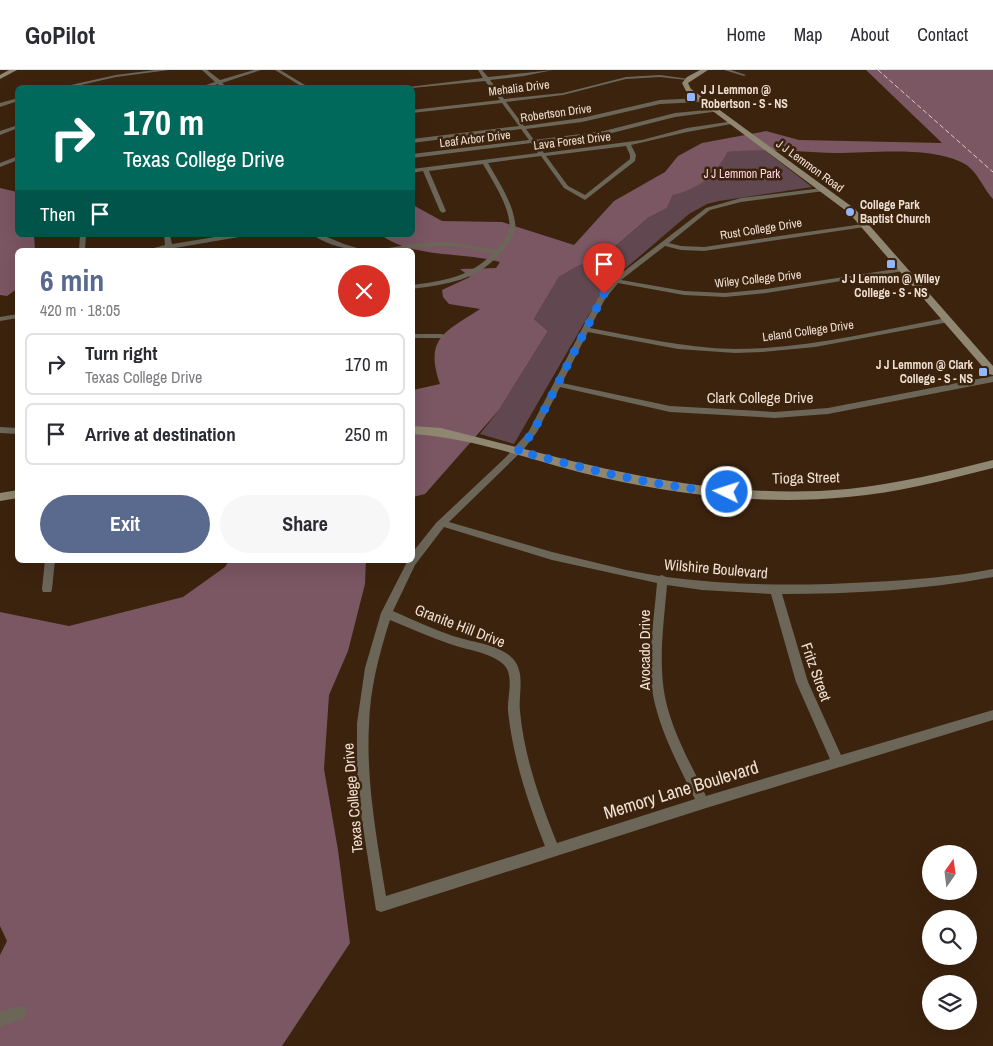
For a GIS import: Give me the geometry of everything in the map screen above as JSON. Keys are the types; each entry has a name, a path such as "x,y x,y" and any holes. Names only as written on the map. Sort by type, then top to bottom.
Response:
{"street":[{"path":"0,77 14,70"},
{"path":"73,85 116,76 167,70"},
{"path":"204,70 222,85"},
{"path":"208,85 259,70"},
{"path":"277,70 303,85"},
{"path":"480,70 566,187 585,198 633,160 633,154 628,144"},
{"path":"415,87 551,70"},
{"path":"687,79 705,70"},
{"path":"726,70 744,75"},
{"name":"Mehalia Drive","path":"415,112 576,91 626,78 660,76 687,79"},
{"name":"J J Lemmon Road","path":"687,79 685,83 687,88 701,100 852,211 863,226 993,372"},
{"path":"0,104 15,100"},
{"name":"Robertson Drive","path":"415,141 590,119 660,102 701,100"},
{"name":"Leaf Arbor Drive","path":"415,156 604,133 675,115 717,111"},
{"name":"Lava Forest Drive","path":"415,170 628,144 687,130 734,123"},
{"path":"0,133 15,127"},
{"path":"0,165 15,159"},
{"path":"415,287 449,282 477,273 510,238 513,223 507,206 485,162"},
{"path":"424,169 443,211"},
{"name":"Texas College Drive","path":"415,557 442,523 518,451 533,432 585,329 607,290 616,280 698,215 714,206 822,190"},
{"name":"Rust College Drive","path":"663,243 681,248 704,249 863,226"},
{"path":"167,237 168,247"},
{"path":"162,248 227,237"},
{"path":"320,237 339,248"},
{"path":"398,248 449,244 498,252"},
{"name":"Wiley College Drive","path":"616,280 684,294 725,295 766,291 902,270"},
{"path":"0,319 15,316"},
{"name":"Leland College Drive","path":"585,329 666,345 736,351 795,347 946,320"},
{"path":"415,336 442,336"},
{"name":"Clark College Drive","path":"557,384 670,409 775,415 828,411 993,379"},
{"path":"0,430 15,431"},
{"name":"Tioga Street","path":"415,430 441,432 610,475 698,490 782,494 834,494 890,487 993,464"},
{"path":"0,497 15,494"},
{"name":"Wilshire Boulevard","path":"442,523 521,548 595,567 662,579 741,589 908,584 993,573"},
{"path":"47,589 50,563"},
{"name":"Texas College Drive","path":"381,905 366,806 362,732 369,683 386,613 411,563"},
{"name":"Avocado Drive","path":"662,579 657,679 660,698 673,738 702,803"},
{"name":"Fritz Street","path":"775,589 802,682 838,762"},
{"name":"Granite Hill Drive","path":"386,613 433,634 498,656 510,664 514,672 513,709 517,736 533,800 553,850"},
{"name":"Memory Lane Boulevard","path":"381,905 702,803 993,715"},
{"path":"0,1019 20,1013"}],"green space":[{"name":"J J Lemmon Park","path":"762,148 812,187 719,201 707,204 689,214 606,285 514,444 480,434 499,410 548,331 534,319 559,277 578,266 603,257 648,218 667,208 673,195 714,173 728,152"}],"shaded area":[{"path":"866,70 993,70 993,199 967,165 947,157 932,154 916,152 835,153 769,150 728,152 706,180 673,195 667,208 648,218 603,257 578,266 559,277 534,319 548,331 499,410 425,494 415,496 415,390 440,384 436,369 436,346 448,331 480,309 449,304 443,297 442,290 470,277 460,269 496,268 500,262 407,248 384,237 415,237 415,206 442,221 502,222 574,245 614,201 665,172 678,156 702,143 766,131 799,140 942,143"},
{"path":"0,188 15,192 15,237 34,237 35,248 15,248 15,290 7,296 0,295"},
{"path":"227,563 366,563 365,584 348,651 329,695 324,769 338,850 350,943 282,1046 0,1046 0,955 7,941 0,926 0,612 69,626 183,597 225,567"}],"railway":[{"path":"878,70 993,172"}],"place":[{"name":"J J Lemmon @ Robertson - S - NS","path":"691,97"},
{"name":"College Park Baptist Church","path":"850,212"},
{"name":"J J Lemmon @ Wiley College - S - NS","path":"891,264"},
{"name":"J J Lemmon @ Clark College - S - NS","path":"983,372"}],"route":[{"path":"604,294 533,432 518,451 628,479 698,490 727,492"}]}
